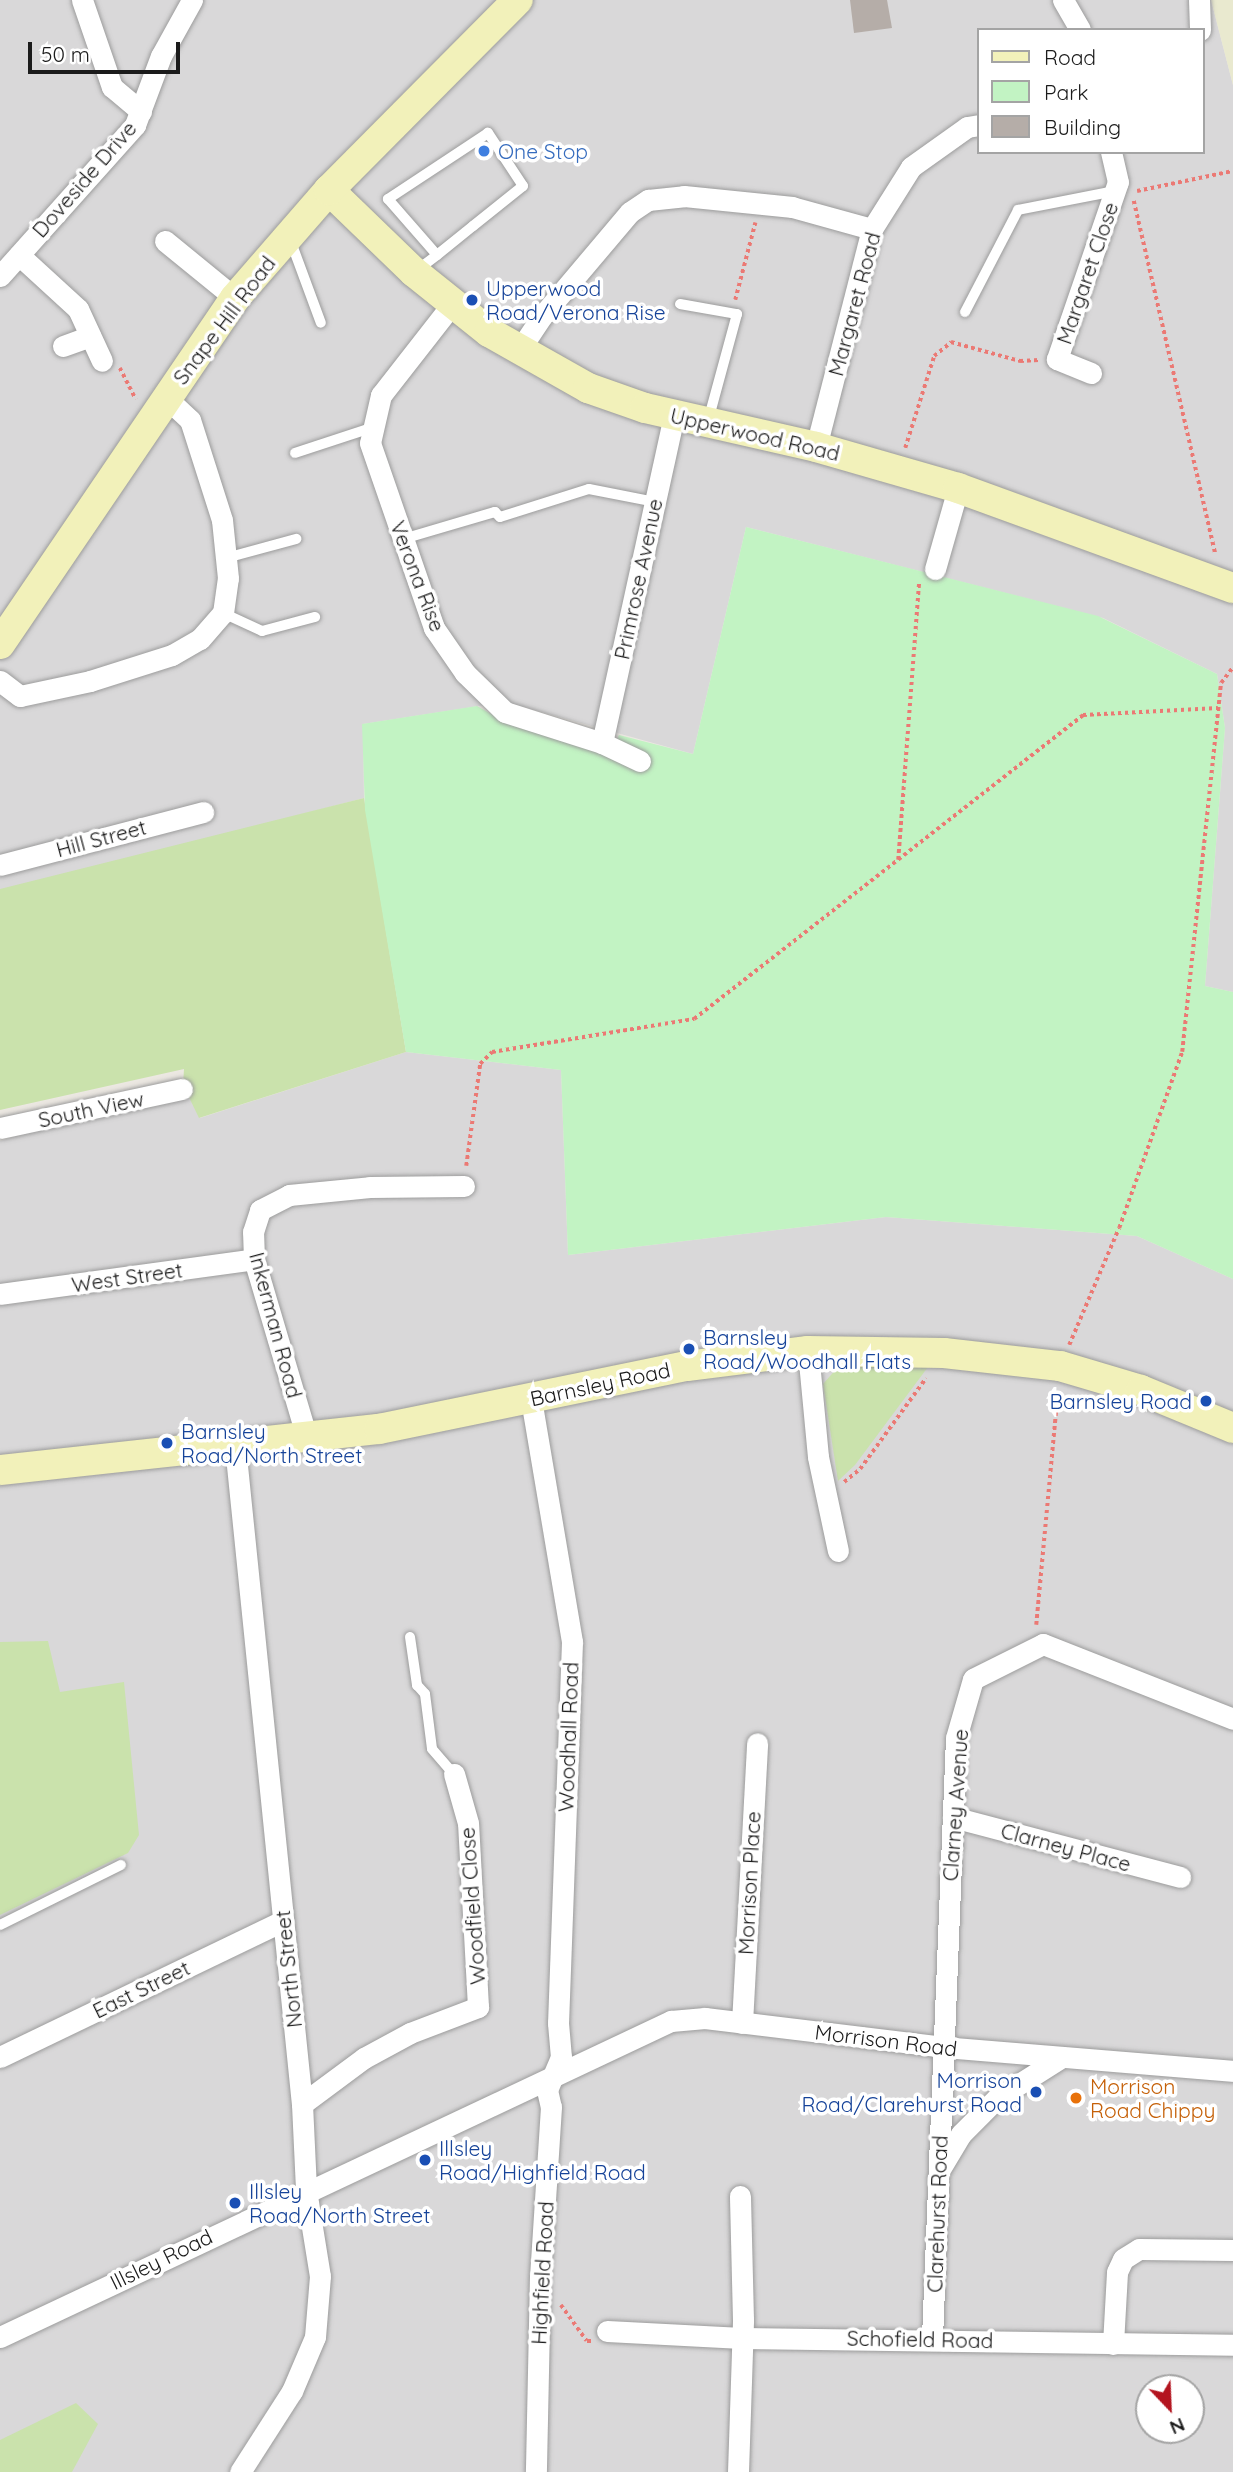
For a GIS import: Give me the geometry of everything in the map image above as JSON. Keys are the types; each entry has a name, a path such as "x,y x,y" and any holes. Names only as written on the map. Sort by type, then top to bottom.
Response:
{"street":[{"path":"82,0 112,87 141,111"},
{"name":"Doveside Drive","path":"0,276 135,125 161,56 192,0"},
{"path":"1063,0 1079,28"},
{"path":"1199,0 1200,28"},
{"name":"Snape Hill Road","path":"0,643 234,298 329,190 512,2"},
{"name":"Margaret Road","path":"816,447 872,229 911,167 967,127 978,125"},
{"name":"Margaret Close","path":"1091,373 1057,359 1118,182 1111,154"},
{"name":"Upperwood Road","path":"329,190 426,264 453,303 518,352 616,400 674,416 816,447 958,488 1228,586"},
{"path":"518,352 542,316 621,223 648,200 684,196 792,207 872,229"},
{"path":"164,241 234,298"},
{"path":"19,255 78,309 102,361"},
{"name":"Verona Rise","path":"453,303 381,395 370,443 434,628 464,673 505,712 602,743 640,761"},
{"path":"63,345 90,336"},
{"path":"0,681 20,696 90,681 172,655 200,639 223,612 229,597 222,520 190,420 166,398"},
{"name":"Primrose Avenue","path":"602,743 674,416"},
{"path":"935,569 958,488"},
{"name":"Hill Street","path":"0,865 203,812"},
{"name":"South View","path":"0,1128 182,1089"},
{"name":"Inkerman Road","path":"307,1438 254,1259 253,1232 260,1210 289,1195 370,1187 464,1186"},
{"name":"West Street","path":"0,1294 254,1259"},
{"path":"808,1351 826,1496 838,1551"},
{"name":"Barnsley Road","path":"0,1470 307,1438 439,1420 687,1366 808,1351 944,1353 1060,1366 1141,1390 1233,1428"},
{"name":"Woodhall Road","path":"531,1399 572,1642 558,2023 561,2057 551,2075"},
{"name":"North Street","path":"235,1446 302,2104 306,2190 320,2276 315,2337 292,2391 240,2472"},
{"path":"1033,1649 1044,1644 1233,1719"},
{"name":"Clarney Avenue","path":"943,2047 956,1738 973,1679 1033,1649"},
{"name":"Morrison Place","path":"742,2023 757,1743"},
{"name":"Woodfield Close","path":"302,2104 364,2058 410,2033 478,2007 468,1823 454,1774"},
{"name":"Clarney Place","path":"953,1817 1180,1877"},
{"name":"East Street","path":"0,2057 282,1922"},
{"name":"Morrison Road","path":"551,2075 671,2021 742,2023 943,2047 1233,2071"},
{"name":"Clarehurst Road","path":"932,2338 943,2047"},
{"path":"939,2172 961,2134 997,2098 1062,2057"},
{"name":"Illsley Road","path":"0,2337 551,2075"},
{"name":"Highfield Road","path":"536,2472 540,2284 551,2075"},
{"path":"738,2472 742,2338 740,2196"},
{"path":"1113,2344 1117,2272 1123,2259 1139,2249 1233,2250"},
{"name":"Schofield Road","path":"607,2331 742,2338 932,2338 1233,2346"}],"lane":[{"path":"488,133 523,186 426,264 388,199 488,133"},
{"path":"965,312 1018,210 1115,191"},
{"path":"288,236 321,323"},
{"path":"680,304 737,314 707,423"},
{"path":"295,453 374,426"},
{"path":"403,539 495,512 500,517 589,489 655,502"},
{"path":"226,558 296,539"},
{"path":"223,612 262,631 314,617"},
{"path":"410,1637 417,1685 425,1694 432,1749 454,1774"},
{"path":"0,1925 121,1865"}],"path":[{"path":"1228,586 1131,192 1233,171"},
{"path":"731,313 760,204"},
{"path":"898,470 934,356 951,342 1020,361 1057,359"},
{"path":"898,860 917,590 924,570 935,569"},
{"path":"1033,1649 1060,1366 1119,1228 1182,1052 1221,684 1233,667"},
{"path":"464,1186 480,1064 492,1052 694,1019 1083,715 1218,708"},
{"path":"826,1496 860,1469 944,1353"},
{"path":"540,2284 559,2302 587,2341 604,2340 607,2331"}],"shaded area":[{"path":"0,0 1211,0 1233,85 1233,992 1205,986 1225,728 1217,674 1103,618 746,527 693,754 505,702 363,724 364,798 0,893"},
{"path":"406,1052 561,1070 568,1255 886,1217 1137,1236 1233,1279 1233,2472 0,2472 0,1141 183,1085 200,1118"}],"green space":[{"path":"1211,0 1233,0 1233,85"},
{"path":"746,527 1098,616 1217,674 1225,728 1205,986 1233,992 1233,1279 1137,1236 886,1217 568,1255 561,1070 406,1052 365,810 362,724 477,706 509,724 613,748 619,735 693,754"},
{"path":"364,798 406,1052 199,1118 183,1085 184,1069 0,1110 0,889"},
{"path":"838,1367 928,1367 855,1465 838,1481 823,1384"},
{"path":"48,1641 60,1692 124,1682 139,1835 128,1853 0,1915 0,1642"},
{"path":"76,2403 98,2424 72,2472 0,2472 0,2440"}],"building":[{"path":"850,0 887,0 892,28 854,33"}],"place":[{"name":"One Stop","path":"484,151"},
{"name":"Upperwood Road/Verona Rise","path":"472,300"},
{"name":"Barnsley Road/Woodhall Flats","path":"689,1349"},
{"name":"Barnsley Road","path":"1206,1401"},
{"name":"Barnsley Road/North Street","path":"167,1443"},
{"name":"Morrison Road/Clarehurst Road","path":"1036,2092"},
{"name":"Morrison Road Chippy","path":"1076,2098"},
{"name":"Illsley Road/Highfield Road","path":"425,2160"},
{"name":"Illsley Road/North Street","path":"235,2203"}]}
